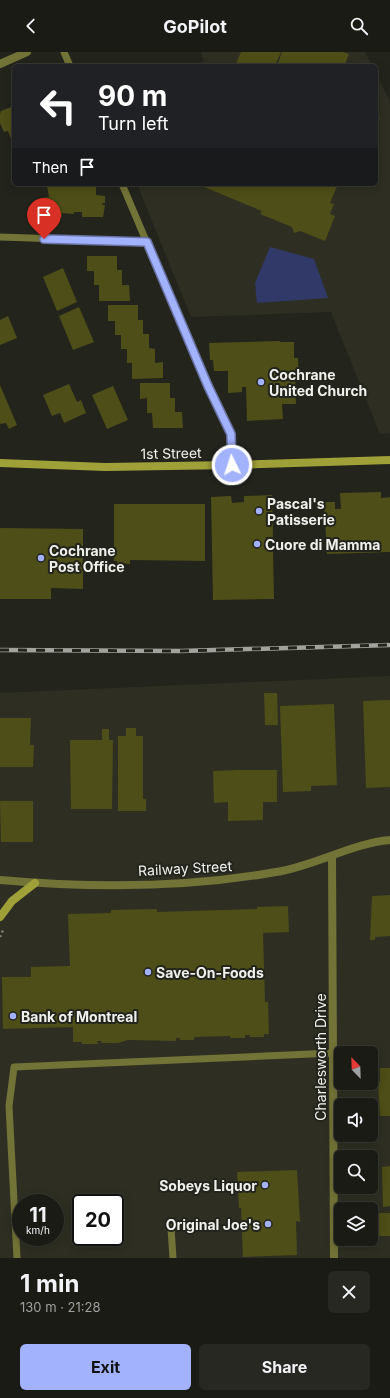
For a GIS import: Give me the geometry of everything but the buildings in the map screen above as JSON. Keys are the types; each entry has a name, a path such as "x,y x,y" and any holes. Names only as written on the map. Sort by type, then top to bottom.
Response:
{"street":[{"path":"0,64 27,52"},
{"name":"1st Street","path":"0,463 105,467 390,460"},
{"name":"Railway Street","path":"0,880 35,883 122,884 209,882 278,872 332,857 375,841 390,840"},
{"name":"Charlesworth Drive","path":"332,857 334,1258"},
{"path":"0,917 12,901 35,883"}],"lane":[{"path":"64,52 69,64"},
{"path":"123,186 208,386 231,434 232,465"},
{"path":"0,237 147,242"},
{"path":"17,1258 10,1106 14,1067 333,1053"},
{"path":"171,1228 173,1258"}],"path":[{"path":"0,937 6,926"}],"shaded area":[{"path":"201,52 365,52 371,64 197,64 204,61"},
{"path":"378,78 390,102 390,433 380,434 331,312 191,317 138,186 378,186"},
{"path":"270,247 314,259 328,298 257,303 255,283"},
{"path":"390,676 390,1258 0,1258 0,693"}],"railway":[{"path":"0,650 181,651 390,645"}],"place":[{"name":"Cochrane United Church","path":"261,382"},
{"name":"Pascal's Patisserie","path":"259,511"},
{"name":"Cuore di Mamma","path":"257,544"},
{"name":"Cochrane Post Office","path":"41,558"},
{"name":"Save-On-Foods","path":"148,972"},
{"name":"Bank of Montreal","path":"13,1016"},
{"name":"Sobeys Liquor","path":"265,1185"},
{"name":"Original Joe's","path":"268,1224"}],"route":[{"path":"44,239 147,242 208,386 231,434 232,465"}]}
